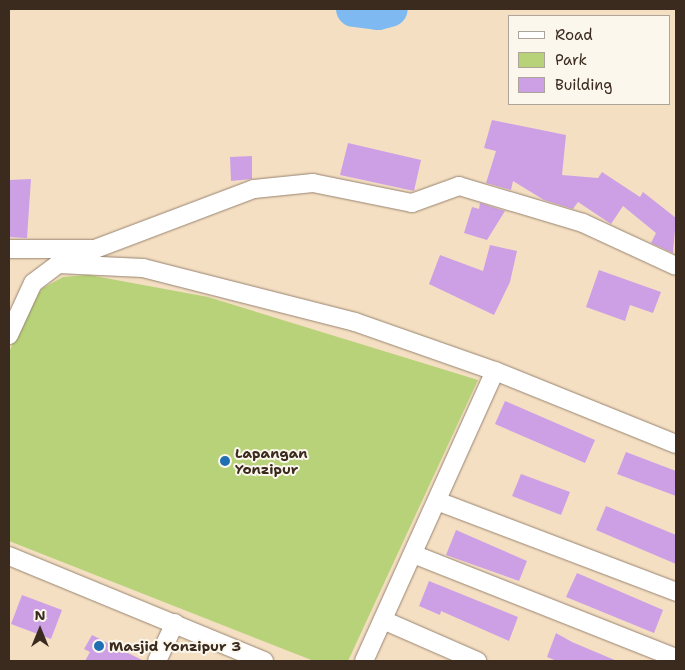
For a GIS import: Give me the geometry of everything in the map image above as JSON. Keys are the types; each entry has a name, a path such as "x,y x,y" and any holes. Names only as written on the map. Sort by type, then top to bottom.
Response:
{"street":[{"path":"9,249 94,249 254,189 313,183 412,203 459,186 583,222 676,266"},
{"path":"9,335 33,283 58,264 80,262 143,268 210,282 355,322 495,370 676,444"},
{"path":"365,661 495,370"},
{"path":"437,501 676,592"},
{"path":"412,554 676,658"},
{"path":"9,556 264,661"},
{"path":"382,620 477,661"},
{"path":"157,661 175,623"}],"green space":[{"name":"Lapangan Yonzipur","path":"89,275 208,297 478,380 348,661 314,661 9,541 9,352 32,300 43,288 63,277"}],"building":[{"path":"492,120 566,135 562,175 598,178 602,172 640,197 643,192 676,218 673,253 651,243 656,233 623,206 611,224 578,202 573,209 544,200 513,181 511,190 486,183 496,151 484,148"},
{"path":"348,143 421,160 414,191 340,175"},
{"path":"252,156 252,179 231,181 230,157"},
{"path":"31,179 27,238 9,237 9,180"},
{"path":"480,203 505,211 487,240 464,233 472,207 479,209"},
{"path":"490,245 517,251 510,282 494,315 429,284 440,255 483,271"},
{"path":"599,270 661,292 653,313 630,305 625,321 586,307"},
{"path":"505,401 595,440 585,463 495,424"},
{"path":"626,452 676,471 676,496 617,474"},
{"path":"521,474 570,492 561,515 512,496"},
{"path":"606,506 676,535 676,564 596,530"},
{"path":"456,530 527,561 519,581 446,555"},
{"path":"577,573 663,610 654,633 566,597"},
{"path":"429,581 518,617 509,641 441,611 440,615 419,606"},
{"path":"22,595 62,610 51,639 11,624"},
{"path":"556,633 572,642 617,661 557,661 547,657"},
{"name":"Masjid Yonzipur 3","path":"92,635 144,661 85,661 90,652 84,649"}],"waterway":[{"path":"354,9 378,12 390,9"}],"place":[{"name":"Lapangan Yonzipur","path":"225,461"},
{"name":"Masjid Yonzipur 3","path":"99,646"}]}
